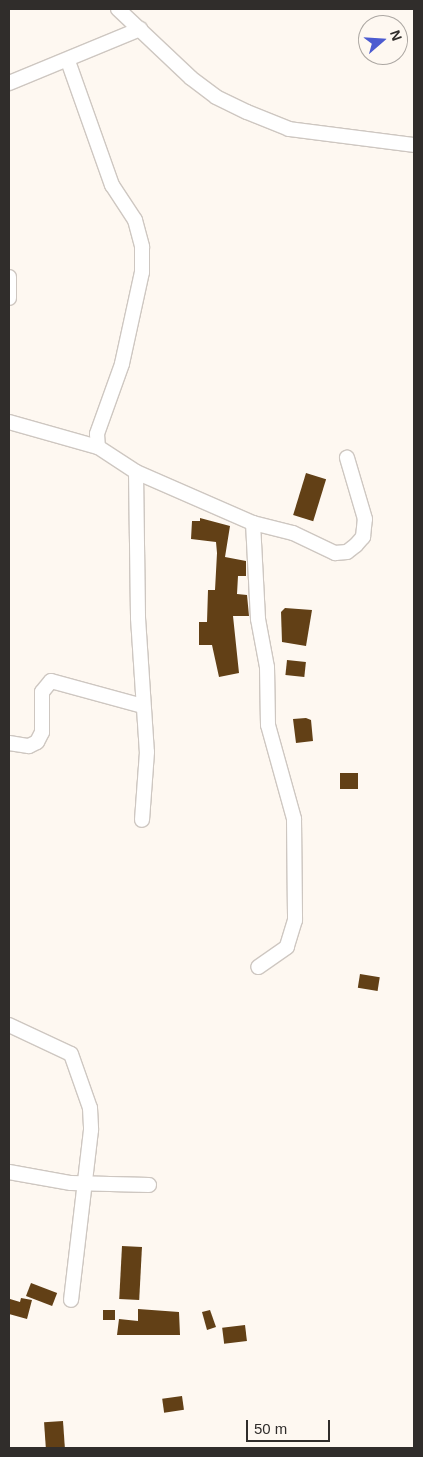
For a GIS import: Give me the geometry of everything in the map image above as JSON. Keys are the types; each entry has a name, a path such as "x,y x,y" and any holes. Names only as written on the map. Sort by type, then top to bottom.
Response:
{"street":[{"path":"118,9 191,78 216,97 247,112 289,129 414,145"},
{"path":"9,83 68,61 140,29"},
{"path":"68,61 112,185 135,220 142,247 142,272 122,364 97,434 98,447"},
{"path":"9,277 9,298"},
{"path":"9,422 98,447 136,472 253,523 293,534 336,553 347,552 363,537 365,520 346,458"},
{"path":"136,472 143,706 147,752 142,820"},
{"path":"253,523 258,619 267,667 268,725 294,819 295,920 287,946 258,967"},
{"path":"9,743 29,746 37,742 42,732 42,692 51,681 143,706"},
{"path":"9,1025 66,1050 75,1060 92,1120 71,1300"},
{"path":"9,1172 38,1179 149,1185"}],"building":[{"path":"306,473 326,479 313,521 293,515"},
{"path":"200,518 230,526 225,557 246,561 246,576 238,576 237,594 247,595 249,616 233,616 239,673 219,677 212,645 199,645 199,622 207,622 208,590 215,590 217,553 216,542 191,539 192,521 200,521"},
{"path":"285,608 312,610 306,646 282,642 281,612"},
{"path":"287,660 306,662 304,677 285,675"},
{"path":"306,718 311,720 313,741 296,743 293,719"},
{"path":"340,773 358,773 358,789 340,789"},
{"path":"360,974 380,977 378,991 358,988"},
{"path":"122,1246 142,1247 139,1300 119,1299"},
{"path":"31,1283 57,1293 52,1306 26,1296"},
{"path":"21,1298 32,1300 27,1319 9,1314 10,1299 20,1302"},
{"path":"138,1309 179,1312 180,1335 117,1335 119,1319 138,1321"},
{"path":"103,1310 115,1310 115,1320 103,1320"},
{"path":"210,1310 216,1327 207,1330 202,1312"},
{"path":"245,1325 247,1341 224,1344 222,1328"},
{"path":"182,1396 184,1410 164,1413 162,1399"},
{"path":"63,1421 65,1448 46,1448 44,1422"}]}
